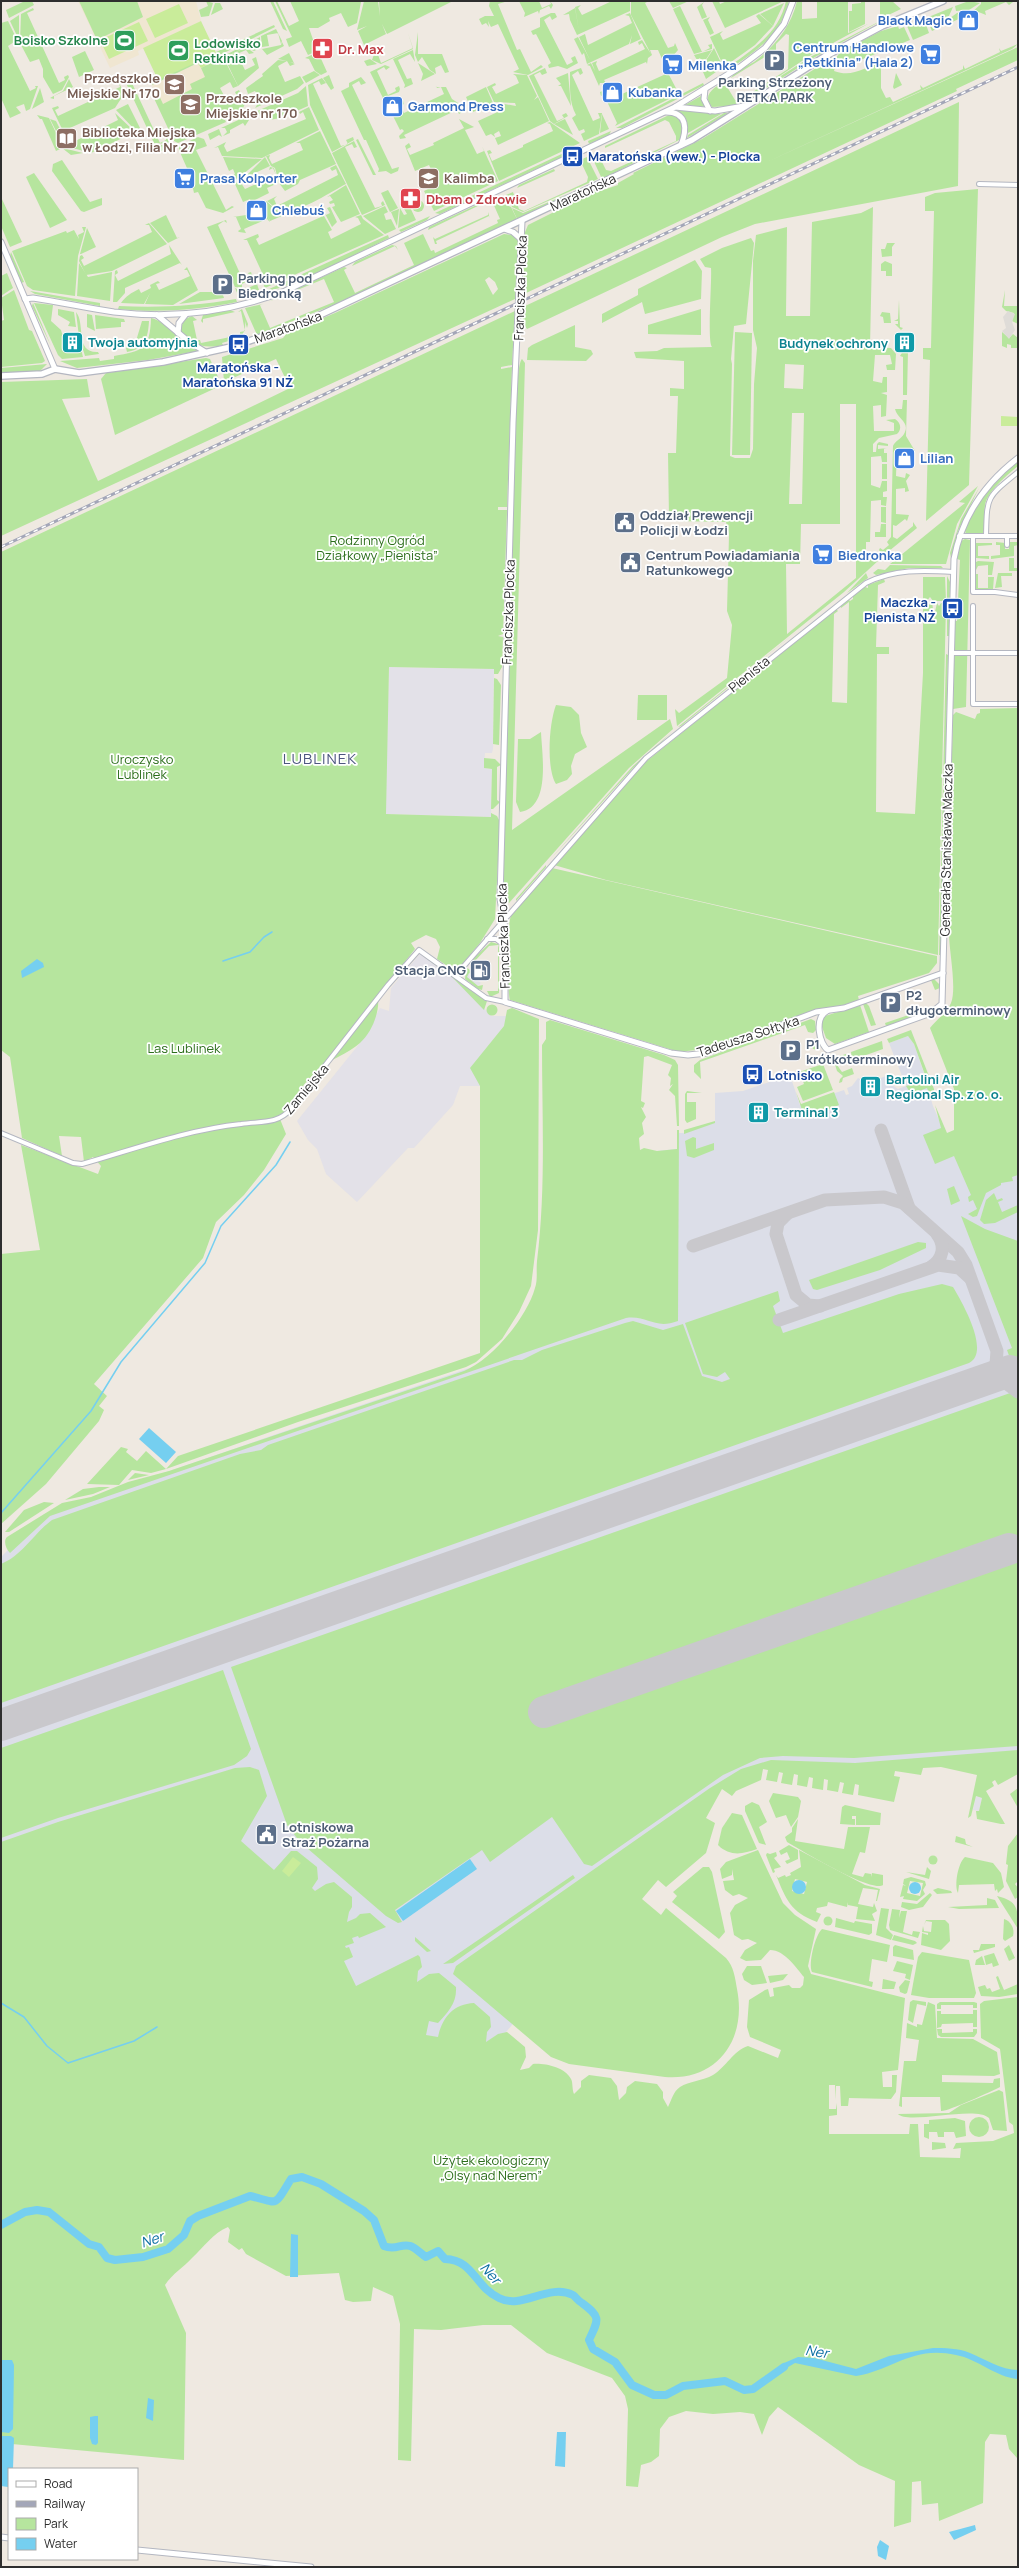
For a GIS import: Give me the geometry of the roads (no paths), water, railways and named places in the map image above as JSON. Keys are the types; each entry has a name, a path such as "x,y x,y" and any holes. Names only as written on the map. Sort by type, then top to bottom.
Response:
{"main road":[{"name":"Maratońska","path":"1,376 42,374 55,369 79,372 147,364 208,353 303,323 522,221 707,132 811,64 856,39 944,1"}],"street":[{"path":"25,299 33,298 115,312 186,314 234,307 295,286 675,107 751,59 769,44 786,22 793,1"},
{"path":"705,89 704,100 710,111"},
{"path":"675,107 710,111 730,109 748,104"},
{"path":"666,112 676,114 685,121 686,131 681,145"},
{"path":"979,184 1018,185"},
{"name":"Franciszka Plocka","path":"505,1002 506,946 504,918 500,899 522,221"},
{"path":"504,229 514,232 521,239"},
{"path":"1,242 55,369"},
{"path":"156,314 191,344 208,353"},
{"path":"178,333 179,323 186,314"},
{"path":"953,572 959,536 979,496 1002,471 1018,458"},
{"path":"986,536 987,508 989,498 1018,472"},
{"path":"959,536 1018,536"},
{"path":"973,536 973,592 995,592 1008,596 1018,595"},
{"path":"1007,536 1007,545"},
{"name":"Pienista","path":"456,975 504,918 646,758 853,591 873,579 896,573 953,572"},
{"name":"Generała Stanisława Maczka","path":"818,1022 827,1050 935,1011 942,1001 953,572"},
{"path":"973,606 973,704 1018,704"},
{"path":"951,653 1018,653"},
{"path":"487,939 496,938 506,946"},
{"name":"Zamiejska","path":"1,1133 73,1163 82,1164 200,1131 242,1123 276,1121 291,1109 417,951 421,950 486,998 505,1002"},
{"name":"Tadeusza Sołtyka","path":"505,1002 684,1055 707,1053 804,1018 816,1012 844,1008 943,973"},
{"path":"804,1018 811,1018 818,1022 822,1014 827,1011"},
{"path":"138,2550 311,2567"}],"water":[{"path":"37,959 43,963 44,967 22,978 21,971"},
{"path":"149,1428 176,1452 166,1463 139,1439"},
{"path":"470,1859 477,1869 403,1921 396,1911"},
{"path":"799,1880 804,1882 806,1887 804,1892 799,1894 794,1892 792,1887 794,1882"},
{"path":"917,1882 920,1883 920,1893 913,1894 910,1893 909,1886 910,1883"},
{"path":"291,2234 298,2235 298,2277 290,2277"},
{"path":"933,2348 961,2350 999,2366 1012,2370 1018,2370 1018,2379 1010,2378 994,2372 964,2357 941,2353 927,2353 915,2356 881,2369 856,2376 795,2363 771,2377 784,2363 798,2357 814,2358 856,2369 889,2356"},
{"path":"1,2360 12,2360 14,2365 13,2429 9,2433 1,2432"},
{"path":"148,2398 154,2400 153,2421 146,2418"},
{"path":"98,2416 98,2443 96,2445 92,2444 90,2438 90,2417"},
{"path":"557,2432 566,2432 565,2467 555,2466"},
{"path":"1,2436 11,2436 14,2438 13,2468 8,2468 8,2487 1,2486"},
{"path":"975,2525 976,2530 954,2540 949,2532"},
{"path":"880,2540 889,2546 886,2560 878,2556 877,2547"}],"waterway":[{"path":"223,961 250,952 264,937 272,932"},
{"path":"1,1513 91,1411 121,1362 205,1263 221,1226 276,1165 290,1142"},
{"path":"1,2003 24,2017 47,2046 68,2063 134,2041 157,2027"},
{"name":"Ner","path":"1,2225 25,2212 37,2210 49,2212 89,2244 99,2247 107,2258 115,2260 143,2257 168,2249 184,2235 190,2221 198,2216 250,2196 275,2201 281,2195 291,2179 302,2177 321,2184 364,2211 374,2220 384,2246 392,2248 407,2245 414,2248 426,2257 438,2251 445,2259 455,2260 462,2264 484,2287 499,2298 508,2301 517,2301 554,2292 564,2292 573,2295 595,2315 596,2323 589,2340 593,2349 615,2362 632,2385 654,2395 666,2395 683,2386 725,2381 744,2390 753,2389 784,2367"}],"railway":[{"path":"1,547 1018,67"}],"place":[{"name":"Black Magic","path":"968,20"},
{"name":"Boisko Szkolne","path":"124,40"},
{"name":"Dr. Max","path":"323,49"},
{"name":"Lodowisko Retkinia","path":"179,50"},
{"name":"Centrum Handlowe „Retkinia” (Hala 2)","path":"930,54"},
{"name":"Parking Strzeżony RETKA PARK","path":"775,60"},
{"name":"Milenka","path":"673,65"},
{"name":"Przedszkole Miejskie Nr 170","path":"175,85"},
{"name":"Kubanka","path":"612,92"},
{"name":"Przedszkole Miejskie nr 170","path":"190,105"},
{"name":"Garmond Press","path":"392,106"},
{"name":"Biblioteka Miejska w Łodzi, Filia Nr 27","path":"67,139"},
{"name":"Maratońska (wew.) - Plocka","path":"573,156"},
{"name":"Prasa Kolporter","path":"185,178"},
{"name":"Kalimba","path":"428,178"},
{"name":"Dbam o Zdrowie","path":"410,199"},
{"name":"Chlebuś","path":"257,210"},
{"name":"Parking pod Biedronką","path":"222,285"},
{"name":"Twoja automyjnia","path":"72,342"},
{"name":"Budynek ochrony","path":"904,343"},
{"name":"Maratońska - Maratońska 91 NŻ","path":"238,345"},
{"name":"Lilian","path":"905,458"},
{"name":"Oddział Prewencji Policji w Łodzi","path":"625,522"},
{"name":"Biedronka","path":"823,555"},
{"name":"Centrum Powiadamiania Ratunkowego","path":"631,562"},
{"name":"Maczka - Pienista NŻ","path":"952,609"},
{"name":"Stacja CNG","path":"481,970"},
{"name":"P2 długoterminowy","path":"891,1002"},
{"name":"P1 krótkoterminowy","path":"790,1051"},
{"name":"Lotnisko","path":"752,1075"},
{"name":"Bartolini Air Regional Sp. z o. o.","path":"870,1086"},
{"name":"Terminal 3","path":"759,1112"},
{"name":"Lotniskowa Straż Pożarna","path":"267,1834"}],"district":[{"name":"LUBLINEK","path":"320,758"}],"park label":[{"name":"Rodzinny Ogród Działkowy „Pienista”","path":"377,548"},
{"name":"Uroczysko Lublinek","path":"142,766"},
{"name":"Las Lublinek","path":"184,1048"},
{"name":"Użytek ekologiczny „Olsy nad Nerem”","path":"491,2168"}]}
